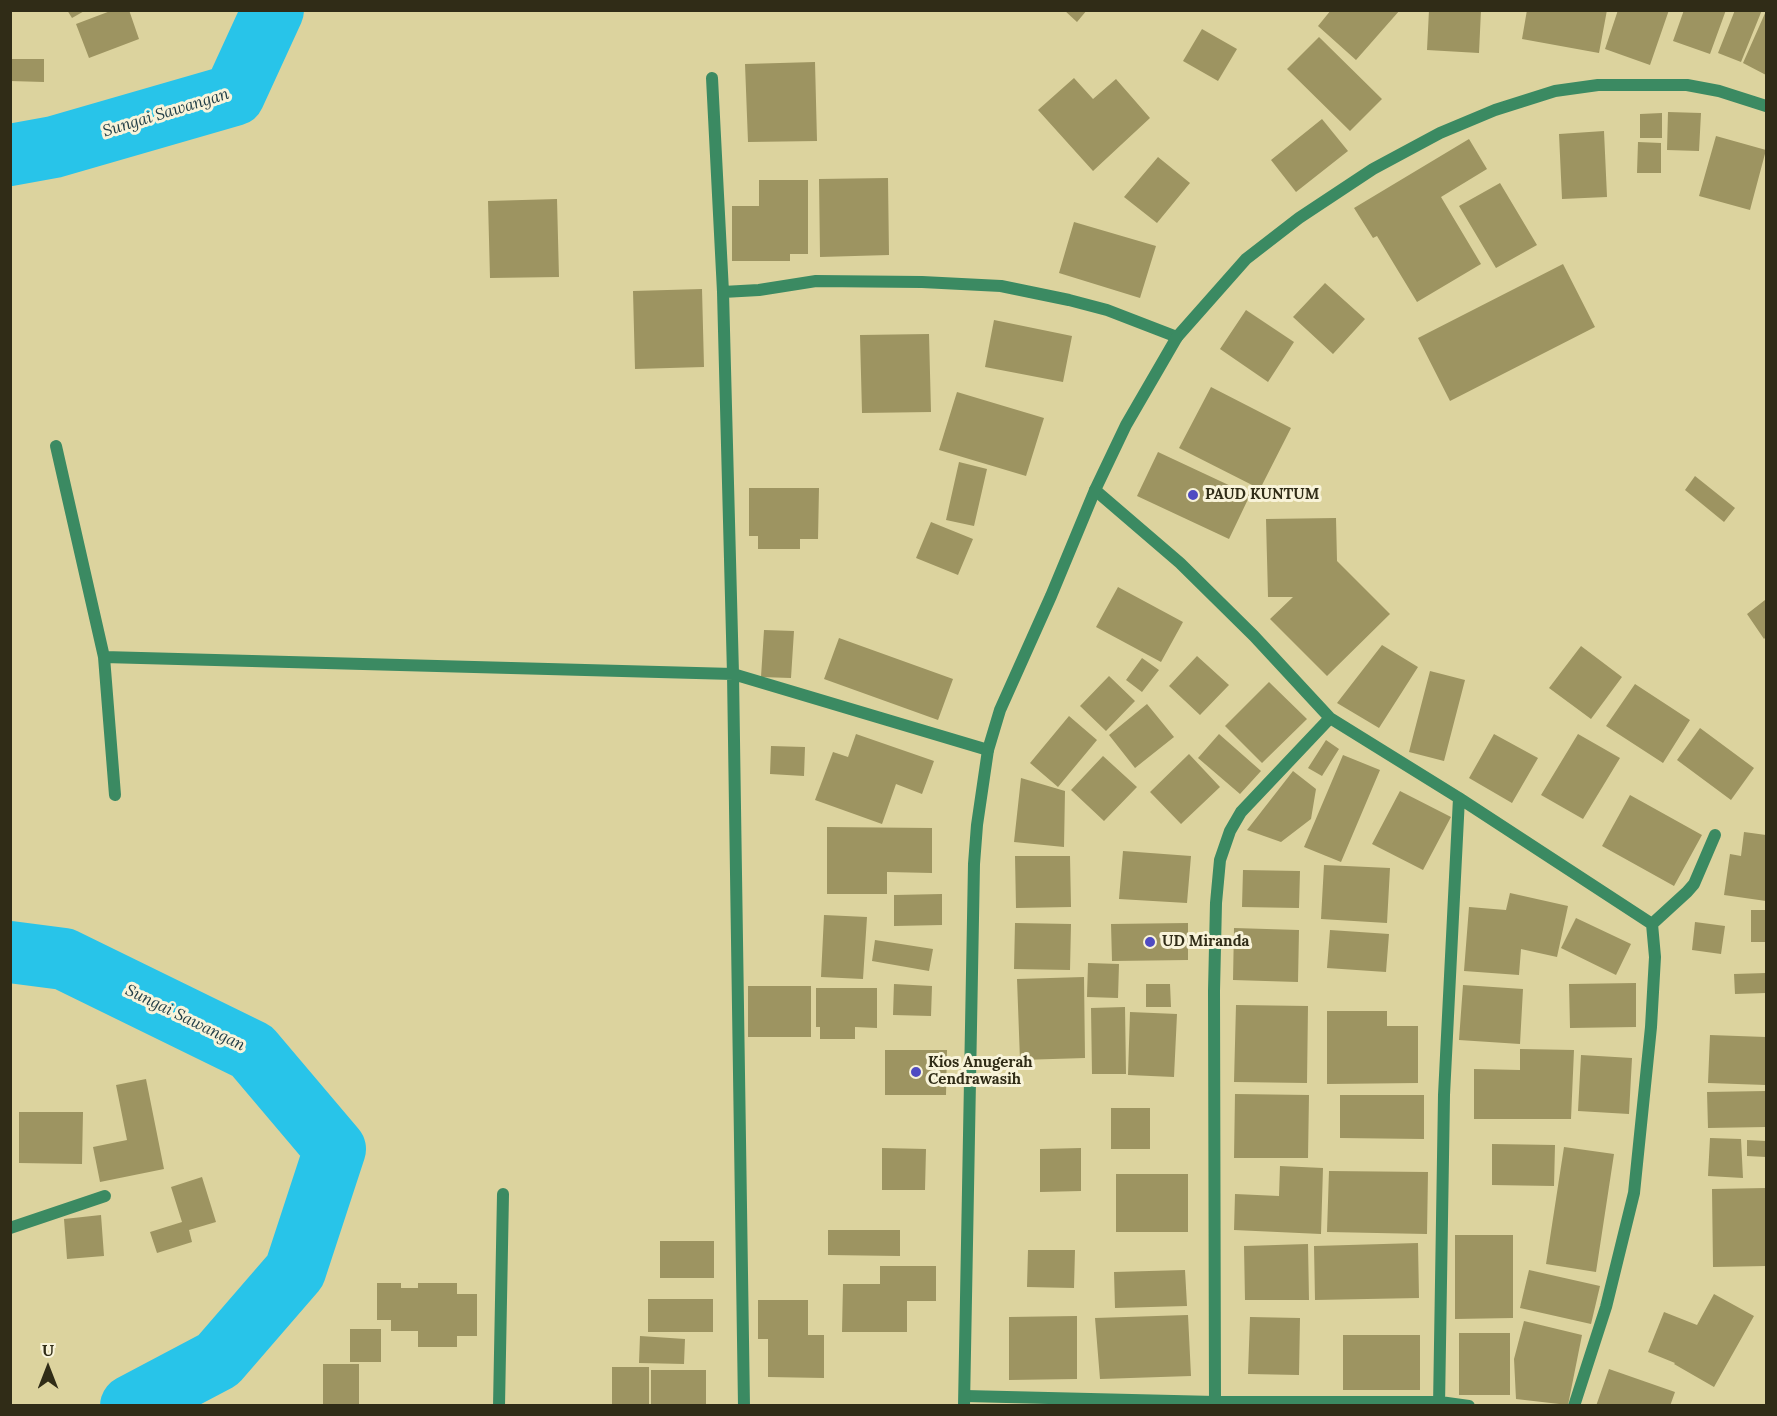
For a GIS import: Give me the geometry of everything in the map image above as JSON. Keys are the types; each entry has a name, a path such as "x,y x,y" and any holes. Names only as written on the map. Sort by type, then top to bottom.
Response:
{"street":[{"path":"712,78 723,292 733,674 744,1406"},
{"path":"1469,1406 964,1401 974,864 988,750 1000,710 1095,490 1126,425 1177,337 1246,259 1299,218 1373,168 1440,133 1495,110 1555,91 1598,84 1688,85 1719,91 1767,106"},
{"path":"723,292 759,290 816,281 922,282 1001,286 1107,310 1177,337"},
{"path":"56,446 104,657 115,795"},
{"path":"1095,490 1180,563 1254,636 1330,718 1459,798 1652,924"},
{"path":"104,657 733,674 988,750"},
{"path":"1215,1404 1214,991 1216,903 1221,860 1230,831 1241,813 1330,718"},
{"path":"1440,1404 1444,1095 1459,798"},
{"path":"1652,924 1694,884 1715,835"},
{"path":"1574,1406 1606,1307 1634,1193 1651,1027 1655,957 1652,924"},
{"path":"499,1406 503,1194"},
{"path":"10,1228 105,1196"}],"building":[{"path":"67,10 86,10 72,18"},
{"path":"113,10 129,10 139,39 89,58 76,24"},
{"path":"1064,10 1087,10 1077,22"},
{"path":"1331,10 1400,10 1356,60 1318,26"},
{"path":"1429,10 1481,10 1479,53 1427,50"},
{"path":"1527,10 1607,10 1599,53 1522,39"},
{"path":"1618,10 1669,10 1650,65 1605,49"},
{"path":"1684,10 1726,10 1710,54 1673,41"},
{"path":"1735,10 1762,10 1741,62 1718,53"},
{"path":"1766,11 1766,75 1743,63"},
{"path":"1202,29 1237,49 1218,81 1183,61"},
{"path":"1319,37 1382,99 1350,131 1287,69"},
{"path":"10,59 44,59 44,82 10,81"},
{"path":"815,62 817,141 748,142 745,64"},
{"path":"1074,78 1093,99 1116,79 1150,118 1093,171 1038,110"},
{"path":"1668,112 1701,113 1699,151 1667,150"},
{"path":"1662,113 1662,138 1640,138 1640,114"},
{"path":"1322,119 1348,151 1296,192 1271,160"},
{"path":"1604,131 1607,197 1562,199 1559,134"},
{"path":"1716,136 1766,150 1750,210 1699,196"},
{"path":"1469,139 1487,169 1441,197 1481,264 1417,302 1377,236 1373,238 1354,208"},
{"path":"1638,142 1661,143 1661,173 1637,173"},
{"path":"1158,157 1190,183 1157,223 1124,197"},
{"path":"888,178 889,255 820,257 819,179"},
{"path":"759,180 808,180 808,254 790,254 790,261 732,261 732,206 759,206"},
{"path":"1500,183 1537,245 1496,268 1459,206"},
{"path":"557,199 559,277 490,278 488,201"},
{"path":"1074,222 1156,246 1140,298 1059,273"},
{"path":"1563,264 1595,327 1450,401 1418,338"},
{"path":"1325,283 1365,319 1333,354 1293,317"},
{"path":"702,289 704,367 635,369 633,291"},
{"path":"1246,310 1294,342 1268,382 1220,349"},
{"path":"994,320 1072,336 1063,382 985,367"},
{"path":"929,334 931,412 862,413 860,335"},
{"path":"1211,387 1291,428 1260,489 1179,448"},
{"path":"957,392 1044,418 1026,476 939,450"},
{"name":"PAUD KUNTUM","path":"1158,452 1250,495 1229,539 1137,496"},
{"path":"959,462 987,469 974,526 946,520"},
{"path":"1695,476 1735,508 1724,522 1685,490"},
{"path":"749,488 819,488 818,539 800,539 800,549 758,549 758,536 749,536"},
{"path":"1336,518 1337,561 1390,614 1327,676 1270,619 1293,597 1268,597 1266,519"},
{"path":"931,522 973,539 958,575 916,558"},
{"path":"1118,587 1183,622 1161,662 1096,627"},
{"path":"1765,600 1766,637 1764,639 1747,614"},
{"path":"764,630 794,631 791,678 761,677"},
{"path":"839,638 953,679 938,720 824,679"},
{"path":"1382,645 1418,667 1379,728 1337,703"},
{"path":"1581,646 1622,677 1591,719 1549,688"},
{"path":"1197,656 1229,685 1200,715 1169,686"},
{"path":"1142,658 1159,670 1142,692 1126,680"},
{"path":"1430,671 1465,680 1444,761 1409,752"},
{"path":"1109,676 1135,701 1106,731 1080,706"},
{"path":"1269,682 1307,719 1262,763 1225,726"},
{"path":"1635,684 1690,720 1663,763 1606,726"},
{"path":"1147,704 1174,737 1135,768 1109,735"},
{"path":"1069,716 1097,740 1058,787 1030,763"},
{"path":"1700,728 1754,768 1731,800 1677,760"},
{"path":"856,734 934,761 922,794 896,784 882,824 815,800 833,752 848,757"},
{"path":"1219,734 1261,771 1240,794 1198,758"},
{"path":"1494,734 1538,758 1512,803 1469,778"},
{"path":"1578,734 1620,758 1583,819 1541,795"},
{"path":"1326,740 1339,749 1322,776 1308,768"},
{"path":"771,746 805,747 804,776 770,774"},
{"path":"1189,754 1220,787 1181,824 1150,792"},
{"path":"1343,755 1380,770 1341,862 1304,847"},
{"path":"1103,756 1137,787 1104,821 1071,790"},
{"path":"1293,771 1316,789 1311,819 1281,842 1247,830"},
{"path":"1021,778 1065,791 1064,847 1014,842"},
{"path":"1400,791 1451,817 1423,870 1372,844"},
{"path":"1630,795 1702,835 1674,886 1602,846"},
{"path":"827,827 932,828 932,873 887,872 887,894 827,894"},
{"path":"1744,832 1766,835 1766,901 1724,895 1730,854 1741,856"},
{"path":"1123,851 1191,856 1187,903 1119,899"},
{"path":"1015,856 1070,856 1071,907 1016,908"},
{"path":"1324,865 1390,868 1387,923 1321,919"},
{"path":"1243,870 1300,871 1299,908 1242,907"},
{"path":"1510,893 1568,906 1557,957 1521,949 1519,975 1464,971 1469,907 1506,910"},
{"path":"942,894 942,925 894,926 894,895"},
{"path":"1751,910 1766,910 1766,942 1751,942"},
{"path":"824,915 867,917 863,979 821,977"},
{"path":"1576,918 1631,944 1616,975 1561,948"},
{"path":"1695,922 1725,926 1721,954 1692,950"},
{"path":"1015,923 1071,924 1070,970 1014,969"},
{"name":"UD Miranda","path":"1188,923 1188,960 1112,961 1111,924"},
{"path":"1234,928 1299,930 1298,982 1233,980"},
{"path":"1330,930 1389,934 1386,972 1327,968"},
{"path":"875,940 933,949 929,971 872,961"},
{"path":"1088,963 1119,964 1118,998 1087,997"},
{"path":"1766,973 1766,993 1735,994 1734,974"},
{"path":"1084,977 1085,1058 1020,1060 1017,979"},
{"path":"1636,983 1636,1027 1570,1028 1569,984"},
{"path":"894,984 932,986 931,1016 893,1015"},
{"path":"1146,984 1170,984 1171,1007 1146,1007"},
{"path":"1463,985 1523,989 1520,1044 1459,1040"},
{"path":"748,986 811,986 811,1037 748,1037"},
{"path":"816,988 877,988 877,1028 855,1027 855,1039 820,1039 820,1027 816,1027"},
{"path":"1236,1005 1308,1006 1307,1083 1234,1082"},
{"path":"1125,1007 1126,1074 1092,1074 1091,1008"},
{"path":"1327,1011 1387,1011 1387,1026 1418,1026 1418,1083 1327,1084"},
{"path":"1130,1012 1177,1014 1174,1077 1128,1075"},
{"path":"1710,1035 1766,1037 1766,1085 1708,1083"},
{"path":"1520,1049 1574,1050 1571,1119 1474,1119 1474,1069 1520,1070"},
{"name":"Kios Anugerah Cendrawasih","path":"885,1050 947,1050 946,1095 885,1095"},
{"path":"1581,1055 1632,1058 1629,1114 1578,1111"},
{"path":"146,1079 164,1169 100,1182 93,1147 127,1140 116,1085"},
{"path":"1766,1091 1766,1127 1708,1128 1707,1092"},
{"path":"1235,1094 1309,1095 1308,1158 1234,1158"},
{"path":"1340,1095 1424,1095 1424,1139 1340,1138"},
{"path":"1111,1108 1150,1108 1150,1149 1111,1149"},
{"path":"19,1112 83,1112 82,1164 19,1163"},
{"path":"1710,1138 1741,1139 1743,1178 1708,1176"},
{"path":"1747,1140 1766,1141 1766,1157 1747,1156"},
{"path":"1492,1144 1555,1145 1554,1186 1492,1185"},
{"path":"1564,1147 1614,1154 1596,1272 1546,1264"},
{"path":"882,1148 926,1149 925,1190 882,1190"},
{"path":"1081,1148 1081,1191 1040,1192 1040,1149"},
{"path":"1280,1166 1323,1168 1321,1234 1234,1230 1235,1194 1279,1196"},
{"path":"1329,1171 1428,1172 1427,1234 1327,1232"},
{"path":"1116,1174 1188,1174 1188,1232 1116,1232"},
{"path":"202,1177 216,1222 189,1230 192,1242 157,1253 150,1232 182,1222 171,1187"},
{"path":"1766,1188 1766,1266 1713,1267 1712,1189"},
{"path":"101,1215 104,1256 67,1259 64,1219"},
{"path":"828,1230 900,1230 900,1256 828,1255"},
{"path":"1455,1235 1513,1235 1513,1318 1455,1319"},
{"path":"660,1241 714,1241 714,1278 660,1278"},
{"path":"1418,1243 1419,1298 1315,1300 1314,1246"},
{"path":"1308,1244 1309,1300 1245,1300 1244,1246"},
{"path":"1028,1250 1075,1250 1074,1288 1027,1287"},
{"path":"880,1266 936,1266 936,1301 907,1301 907,1332 842,1332 843,1284 880,1284"},
{"path":"1185,1270 1187,1306 1115,1308 1114,1272"},
{"path":"1529,1270 1600,1286 1591,1324 1520,1308"},
{"path":"377,1283 401,1283 401,1288 418,1288 418,1283 457,1283 457,1294 477,1294 477,1336 457,1336 457,1347 418,1347 418,1331 391,1331 391,1320 377,1320"},
{"path":"1714,1294 1754,1316 1714,1387 1675,1363 1648,1352 1664,1312 1697,1325"},
{"path":"648,1299 713,1299 713,1332 648,1332"},
{"path":"758,1300 808,1300 808,1335 824,1335 824,1378 768,1377 768,1339 758,1339"},
{"path":"1188,1315 1191,1376 1100,1379 1095,1318"},
{"path":"1077,1316 1077,1379 1009,1380 1009,1317"},
{"path":"1250,1317 1300,1318 1299,1375 1248,1374"},
{"path":"1524,1321 1582,1335 1568,1405 1516,1399 1514,1359"},
{"path":"350,1329 381,1329 381,1362 350,1362"},
{"path":"1459,1333 1510,1333 1510,1395 1459,1395"},
{"path":"1343,1335 1420,1335 1420,1390 1343,1390"},
{"path":"640,1336 685,1339 684,1364 639,1363"},
{"path":"323,1364 359,1364 359,1406 323,1406"},
{"path":"612,1367 649,1367 649,1406 612,1406"},
{"path":"1609,1369 1675,1392 1670,1406 1596,1406"},
{"path":"651,1370 706,1370 706,1406 651,1406"}],"waterway":[{"name":"Sungai Sawangan","path":"10,155 54,147 234,95 273,10"},
{"name":"Sungai Sawangan","path":"10,952 64,959 252,1051 335,1149 295,1271 218,1360 131,1406"}],"place":[{"name":"PAUD KUNTUM","path":"1193,495"},
{"name":"UD Miranda","path":"1150,942"},
{"name":"Kios Anugerah Cendrawasih","path":"916,1072"}]}
